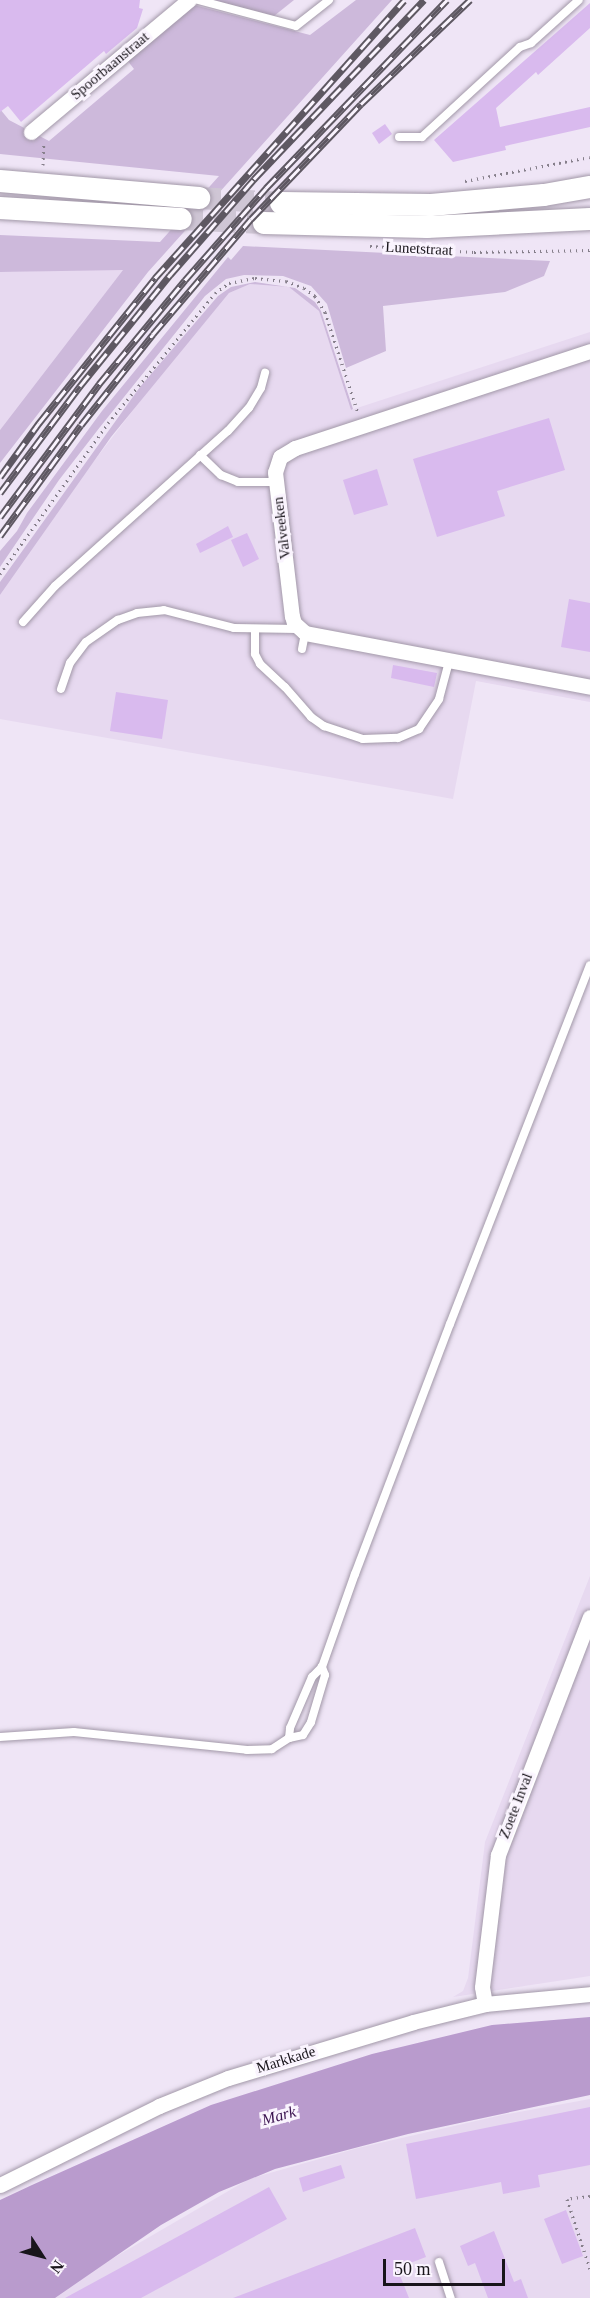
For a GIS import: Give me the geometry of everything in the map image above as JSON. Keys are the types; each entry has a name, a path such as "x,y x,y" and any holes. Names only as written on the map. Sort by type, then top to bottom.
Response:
{"main road":[{"path":"0,181 199,198"},
{"path":"281,203 431,205 544,195 590,187"},
{"path":"0,208 181,219"},
{"name":"Lunetstraat","path":"264,223 427,227 590,219"}],"street":[{"name":"Spoorbaanstraat","path":"38,136 189,0"},
{"name":"Valveeken","path":"302,631 292,616 277,482 277,464 287,451 590,351"},
{"path":"302,631 590,687"},
{"name":"Zoete Inval","path":"485,2004 482,1987 498,1855 590,1617"},
{"name":"Markkade","path":"0,2185 159,2106 228,2078 413,2022 485,2004 590,1994"}],"lane":[{"path":"198,0 296,26 329,0"},
{"path":"399,137 422,137 520,47 531,44 579,0"},
{"path":"23,622 55,586 249,408 261,388 265,373"},
{"path":"200,455 221,475 238,482 277,482"},
{"path":"61,689 76,653 86,642 118,620 137,613 164,610 212,624 302,631 302,649"},
{"path":"255,629 255,654 260,664 285,687 311,717 324,726 363,739 382,741 398,738 419,729 438,699 449,661"},
{"path":"289,1738 290,1728 312,1677 322,1667 375,1519 590,965"},
{"path":"0,1737 74,1732 247,1750 272,1749 289,1738 303,1735 311,1722 325,1675 322,1667"},
{"path":"439,2262 452,2298"}],"path":[{"path":"38,136 43,167"},
{"path":"460,182 590,157"},
{"name":"Lunetstraat","path":"361,246 474,252 590,250"},
{"path":"0,574 122,405 215,293 229,283 255,278 286,281 304,288 318,300 327,317 363,426"},
{"path":"590,2196 567,2199 590,2269"}],"shaded area":[{"path":"212,0 294,0 274,16"},
{"path":"356,0 392,0 148,272 0,463 0,430 123,270 0,272 0,235 160,242 219,176 0,154 0,109 9,120 49,141 134,69 127,60 194,5 310,35"},
{"path":"243,246 550,261 544,276 505,292 383,306 386,351 346,368 327,304 311,286 283,276 244,275 226,279 205,296 100,427 59,480 0,567 0,551 17,531 27,513 102,411 228,257 231,260"},
{"path":"124,269 0,430 0,272"},
{"path":"255,282 288,287 250,284 229,293 111,437 0,595 0,582 140,387 218,296 231,287"},
{"path":"250,284 290,287 319,311 351,410 590,332 590,702 476,681 453,799 0,719 0,595 88,469 150,388 229,293"},
{"path":"289,287 295,288 315,302 321,311 353,409 351,410 319,311"},
{"path":"590,1576 590,1976 453,1997 463,1991 468,1978 485,1842"},
{"path":"590,2099 590,2298 54,2298 84,2275 249,2179 358,2148 502,2115"}],"water":[{"name":"Mark","path":"590,2017 590,2095 408,2134 275,2169 219,2192 161,2225 55,2298 0,2298 0,2200 211,2105 372,2054 492,2025"}],"building":[{"path":"0,0 140,0 139,8 143,9 137,28 106,54 104,51 21,122 8,106 0,112"},
{"path":"590,3 590,28 538,75 536,72 496,108 500,127 590,107 590,127 505,146 506,150 453,162 434,140"},
{"path":"385,124 392,134 379,144 372,133"},
{"path":"549,418 565,470 497,491 505,516 437,537 413,459"},
{"path":"377,469 388,505 354,515 343,480"},
{"path":"228,526 233,537 200,553 196,544"},
{"path":"247,533 259,559 243,567 231,540"},
{"path":"569,599 590,603 590,652 561,647"},
{"path":"393,665 437,673 434,687 391,678"},
{"path":"116,692 168,700 162,739 110,731"},
{"path":"590,2107 590,2165 538,2175 540,2187 503,2194 501,2182 416,2199 406,2144"},
{"path":"341,2165 345,2178 303,2192 299,2178"},
{"path":"269,2187 287,2219 141,2298 65,2298"},
{"path":"566,2210 583,2256 562,2264 544,2219"},
{"path":"415,2228 426,2257 397,2268 409,2298 233,2298"},
{"path":"494,2231 514,2282 521,2279 528,2298 488,2298 475,2263 468,2266 460,2246"}],"tunnel":[{"path":"199,198 281,203"},
{"path":"181,219 264,223"}],"railway":[{"path":"0,477 39,423 155,278 404,0"},
{"path":"0,493 80,386 170,275 254,179 424,0"},
{"path":"0,517 99,384 185,280 266,188 447,0"},
{"path":"0,536 81,425 153,334 251,219 361,104 470,0"}]}
